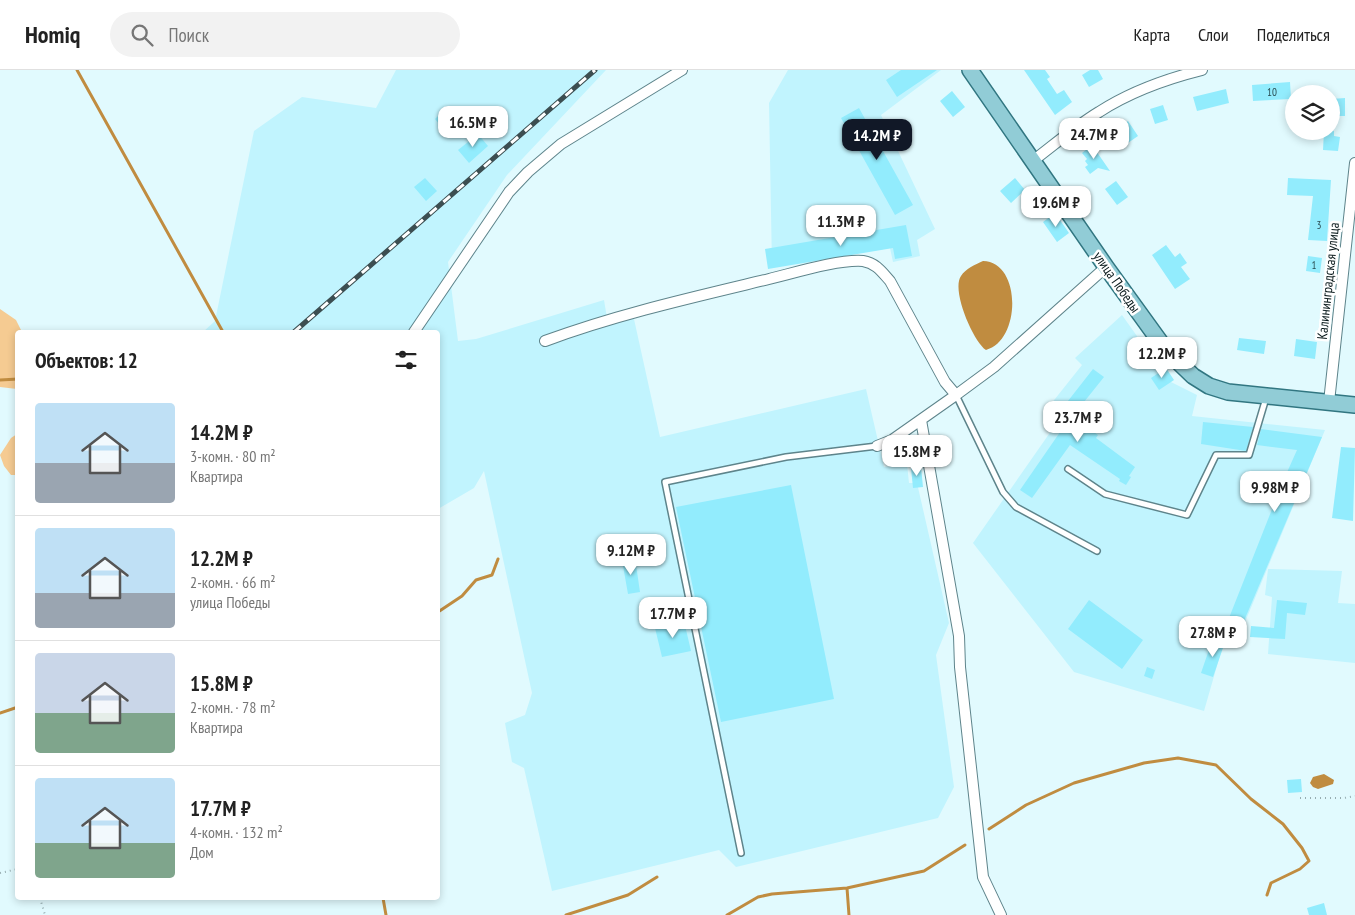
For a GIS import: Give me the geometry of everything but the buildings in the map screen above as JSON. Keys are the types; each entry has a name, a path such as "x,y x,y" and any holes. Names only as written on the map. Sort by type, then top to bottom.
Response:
{"main road":[{"name":"улица Победы","path":"970,70 1034,160 1106,267 1166,350 1193,376 1208,386 1228,392 1355,405"}],"street":[{"path":"415,330 509,192 528,172 561,144 682,70"},
{"path":"1034,160 1099,112 1137,92 1176,77 1202,70"},
{"name":"Калининградская улица","path":"1329,402 1355,162"},
{"path":"545,341 661,305 790,274 862,261 871,263 880,269 890,281 945,382 956,395"},
{"path":"877,446 892,440 994,367 1106,267"},
{"path":"921,420 958,629 960,667 984,876 1001,915"}],"lane":[{"path":"956,395 1003,492 1010,502 1097,551"},
{"path":"1068,469 1105,494 1187,515 1216,455 1249,455 1267,396"},
{"path":"741,853 665,482 786,457 877,446"}],"path":[{"path":"1300,798 1344,798 1355,796"},
{"path":"0,873 15,870"},
{"path":"41,900 45,915"}],"shaded area":[{"path":"396,70 606,70 507,175 448,262 458,341 476,339 604,300 607,318 632,310 660,437 866,389 884,467 907,464 909,483 917,483 949,623 936,655 954,787 938,818 736,867 719,850 552,891 524,768 512,762 505,723 525,715 532,693 484,471 474,488 440,508 440,330 205,330 215,321 254,131 302,97 376,108"},
{"path":"788,70 941,70 881,115 935,229 917,240 920,256 893,262 890,248 772,267 769,103"},
{"path":"983,261 996,265 1005,274 1010,287 1012,302 1011,318 1006,332 998,344 986,350 975,337 965,315 959,292 959,283 963,273"},
{"path":"0,309 16,320 21,330 15,330 15,389 0,387"},
{"path":"1122,315 1169,381 1197,395 1192,416 1325,430 1240,634 1227,631 1204,711 1074,672 973,543 1056,424 1043,414 1082,365 1075,358"},
{"path":"15,435 15,475 11,475 4,466 0,455 11,438"},
{"path":"1268,569 1342,571 1338,603 1355,604 1355,663 1268,654 1272,597 1265,595"},
{"path":"1324,774 1334,780 1333,784 1318,789 1313,787 1310,783 1313,777"}],"waterway":[{"path":"77,70 222,330"},
{"path":"0,380 15,379"},
{"path":"440,611 462,596 476,580 492,575 498,559"},
{"path":"0,713 15,708"},
{"path":"989,829 1026,805 1074,783 1144,763 1178,758 1216,765 1251,799 1283,824 1302,848 1309,861 1300,869 1271,883 1267,895"},
{"path":"727,915 758,897 772,894 847,888 924,871 965,845"},
{"path":"566,915 628,895 657,877"},
{"path":"847,888 849,915"},
{"path":"383,900 386,915"}],"railway":[{"path":"296,330 595,70"}]}
